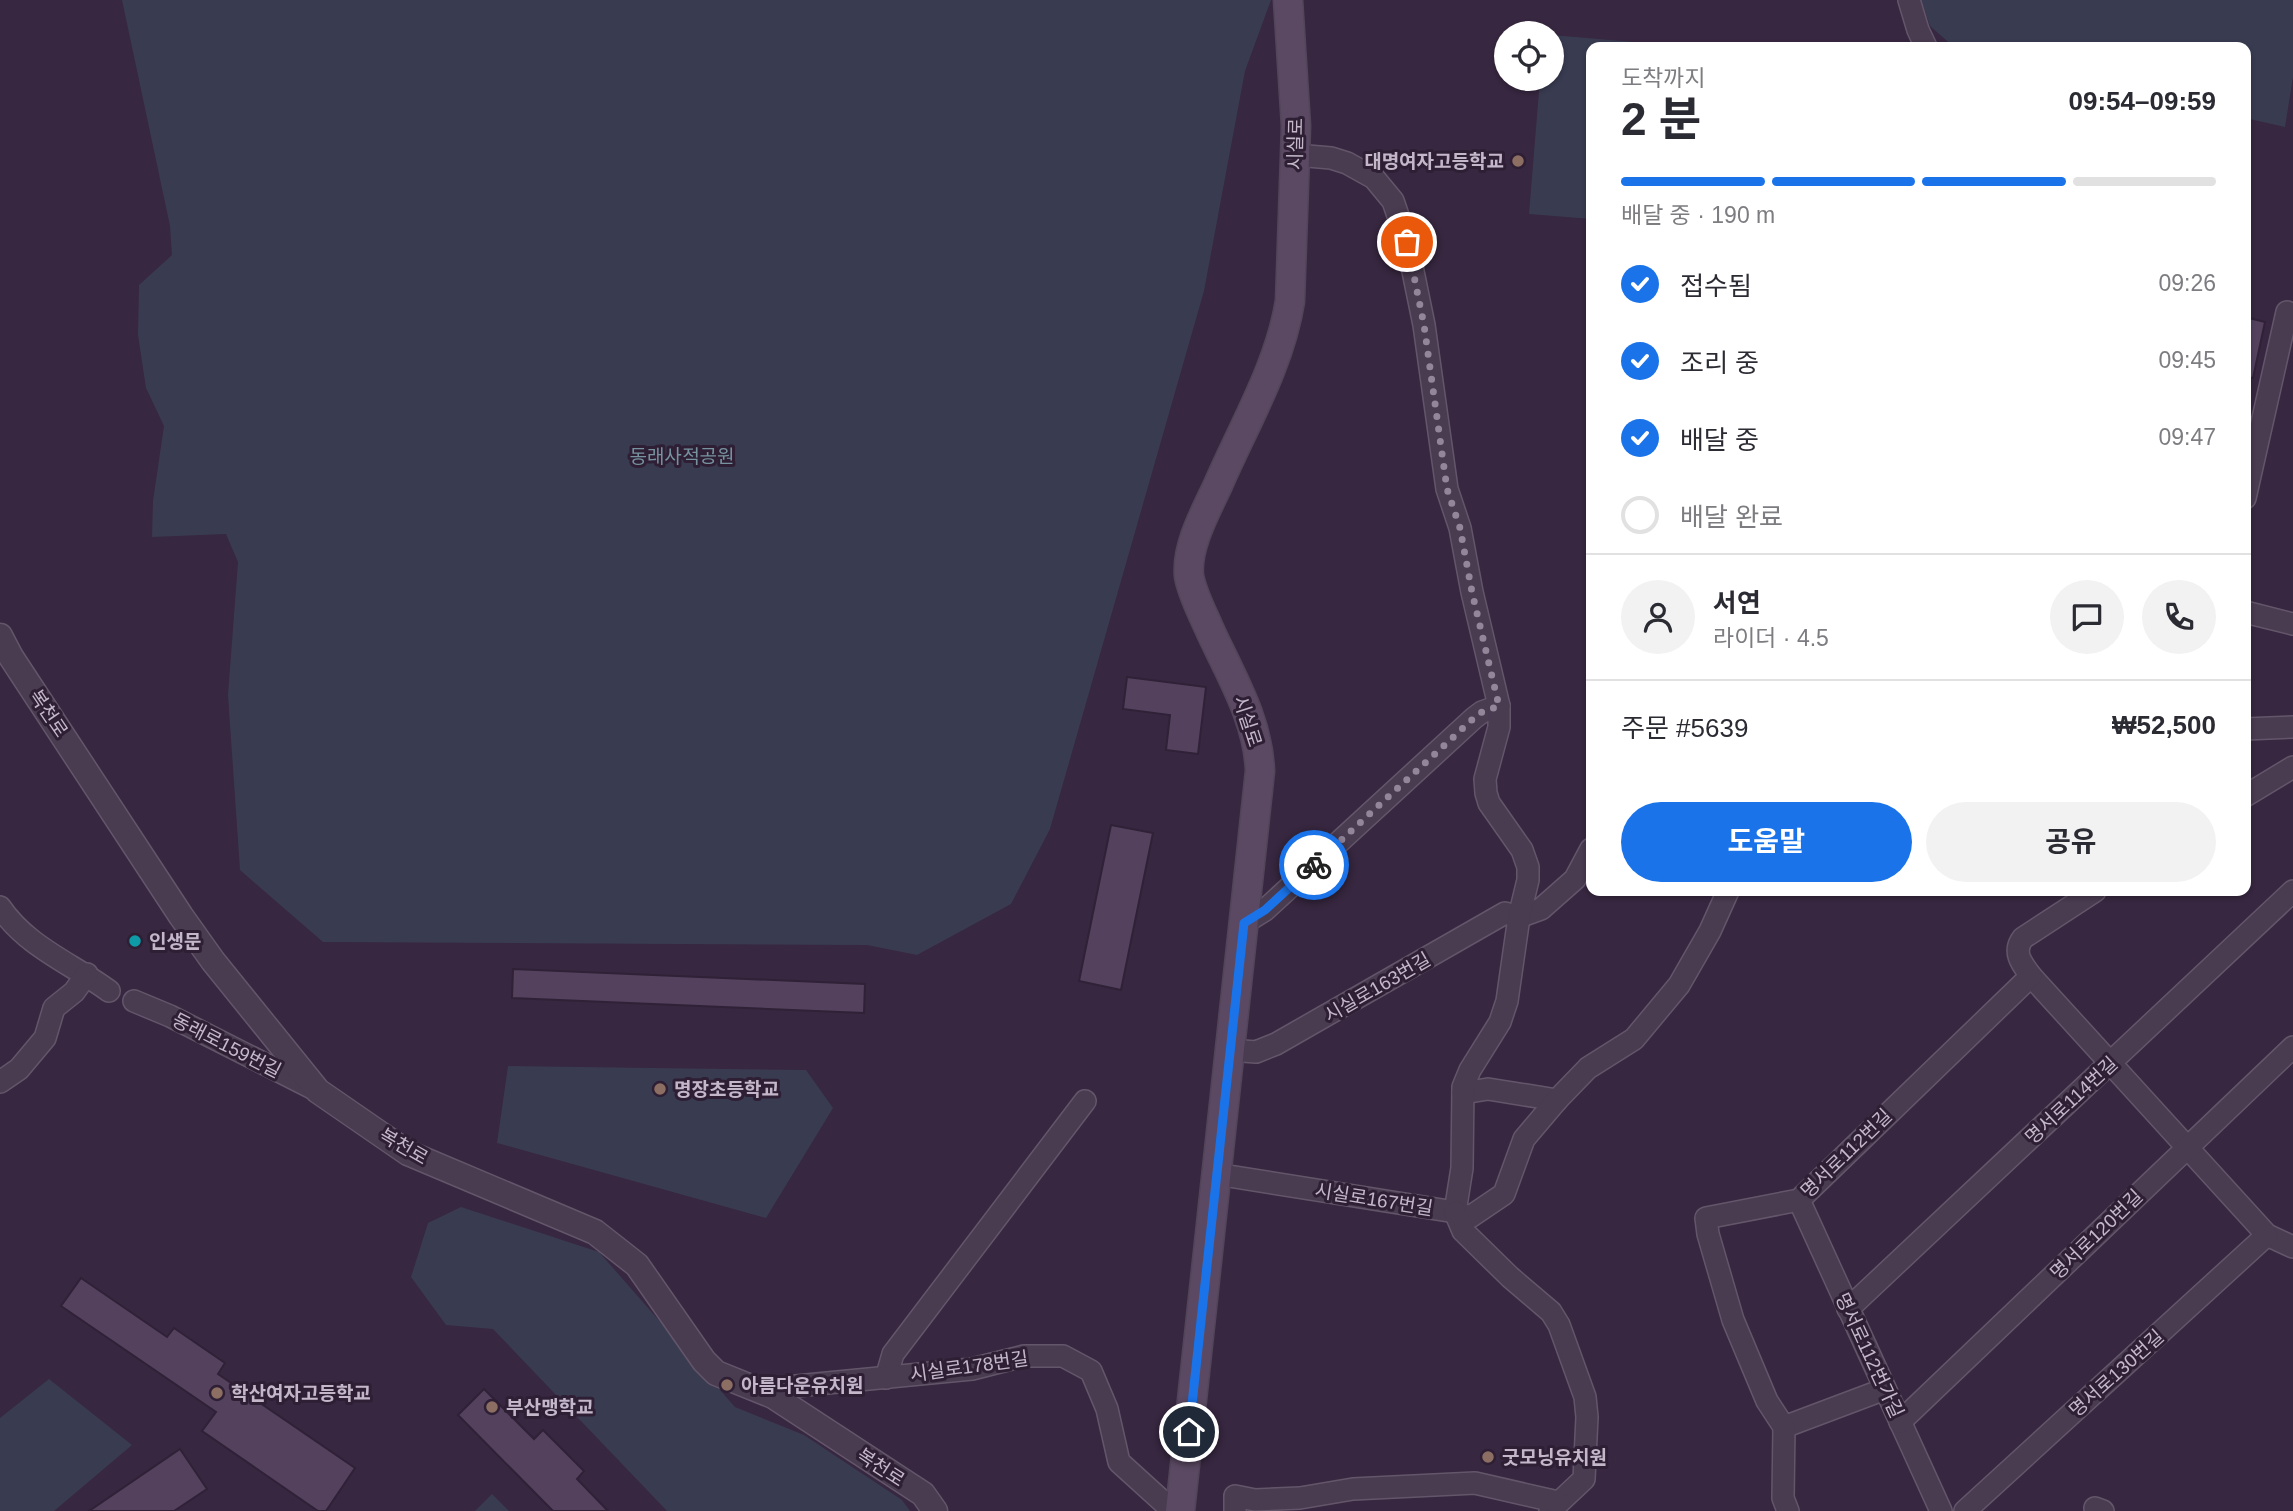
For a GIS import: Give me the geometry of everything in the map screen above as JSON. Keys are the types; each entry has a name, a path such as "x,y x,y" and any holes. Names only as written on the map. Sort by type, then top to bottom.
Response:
{"main road":[{"name":"시실로","path":"1181,1511 1260,771 1251,722 1240,692 1196,600 1189,574 1195,535 1282,337 1290,301 1296,126 1288,0"}],"street":[{"path":"1909,0 1924,42"},
{"name":"시실로167번길","path":"1216,1174 1455,1212 1462,1168 1463,1093 1469,1070 1500,1022 1507,1001 1528,880 1528,867 1522,850 1489,803 1486,793 1485,779 1499,727 1499,706 1460,528 1447,489 1424,325 1407,242 1394,201 1374,178 1347,163 1331,158 1296,155"},
{"path":"2251,471 2287,312"},
{"path":"2251,614 2293,624"},
{"name":"복천로","path":"0,636 11,657 181,916 213,961 318,1091 408,1153 594,1232 637,1265 716,1373 780,1400 923,1494 935,1511"},
{"path":"1244,923 1265,910 1474,718 1499,706"},
{"path":"2251,729 2293,727"},
{"path":"2251,792 2293,766"},
{"path":"1520,917 1541,909 1575,879 1586,858"},
{"name":"명서로114번길","path":"1848,1309 2293,891"},
{"path":"1455,1212 1470,1217 1504,1194 1524,1139 1588,1068 1634,1039 1679,985 1704,942 1726,896"},
{"path":"2087,896 2029,932 2019,943 2020,961 2267,1235 2293,1247"},
{"path":"0,907 10,922 38,947 109,991"},
{"name":"시실로163번길","path":"1230,1050 1256,1052 1276,1044 1506,913 1520,917"},
{"path":"0,1082 19,1069 45,1038 54,1008 74,992 87,975"},
{"name":"명서로112번길","path":"1784,1427 1767,1401 1732,1320 1706,1218 1799,1200 2031,976"},
{"name":"동래로159번길","path":"134,1002 170,1016 318,1091"},
{"name":"명서로120번길","path":"1900,1422 2293,1047"},
{"path":"1463,1093 1488,1089 1557,1100"},
{"name":"시실로178번길","path":"886,1378 893,1354 1085,1101"},
{"name":"명서로112번가길","path":"1799,1200 1941,1511"},
{"path":"1236,1511 1235,1496 1255,1500 1300,1498 1353,1489 1475,1483 1554,1506 1584,1479 1587,1417 1585,1397 1570,1351 1551,1312 1510,1277 1464,1231 1455,1212"},
{"name":"명서로130번길","path":"1965,1511 2267,1235"},
{"name":"시실로178번길","path":"780,1400 786,1387 972,1369 1024,1356 1063,1356 1091,1371 1107,1409 1119,1462 1173,1511"},
{"path":"1788,1511 1783,1497 1784,1427 1885,1389"}],"green space":[{"name":"동래사적공원","path":"122,0 1271,0 1245,71 1204,291 1050,829 1011,904 917,955 867,945 323,942 240,870 228,695 238,562 226,534 152,537 153,501 164,426 146,388 138,335 139,285 172,255 170,226"},
{"path":"1921,0 2293,0 2293,77 2285,127 2251,119 2251,42 1948,42 1930,26"},
{"path":"1564,36 1634,42 1586,42 1586,219 1529,214 1539,91 1564,91"},
{"path":"508,1066 806,1070 833,1108 766,1218 497,1143"},
{"path":"461,1207 599,1252 735,1407 804,1435 902,1500 910,1511 667,1511 493,1329 446,1325 411,1277 428,1223"},
{"path":"49,1379 132,1445 54,1511 0,1511 0,1418"},
{"path":"492,1494 509,1511 475,1511"}],"building":[{"path":"2251,318 2265,322 2251,378"},
{"path":"1127,677 1206,687 1198,754 1166,750 1170,715 1123,709"},
{"path":"1111,825 1153,833 1121,990 1079,981"},
{"path":"513,969 865,984 864,1013 512,998"},
{"name":"학산여자고등학교","path":"81,1278 167,1337 174,1328 225,1363 218,1374 355,1468 326,1511 318,1511 202,1431 216,1412 61,1306"},
{"path":"484,1389 534,1439 543,1430 584,1471 577,1479 608,1511 553,1511 458,1415"},
{"path":"180,1449 207,1489 174,1511 89,1511"}],"way so far":[{"path":"1314,865 1474,718 1499,706 1460,528 1447,489 1424,325 1407,242"}],"place":[{"name":"대명여자고등학교","path":"1518,161"},
{"name":"인생문","path":"135,941"},
{"name":"명장초등학교","path":"660,1089"},
{"name":"아름다운유치원","path":"727,1385"},
{"name":"학산여자고등학교","path":"217,1393"},
{"name":"부산맹학교","path":"492,1407"},
{"name":"굿모닝유치원","path":"1488,1457"}],"route":[{"path":"1189,1432 1244,923 1265,910 1314,865"}]}
